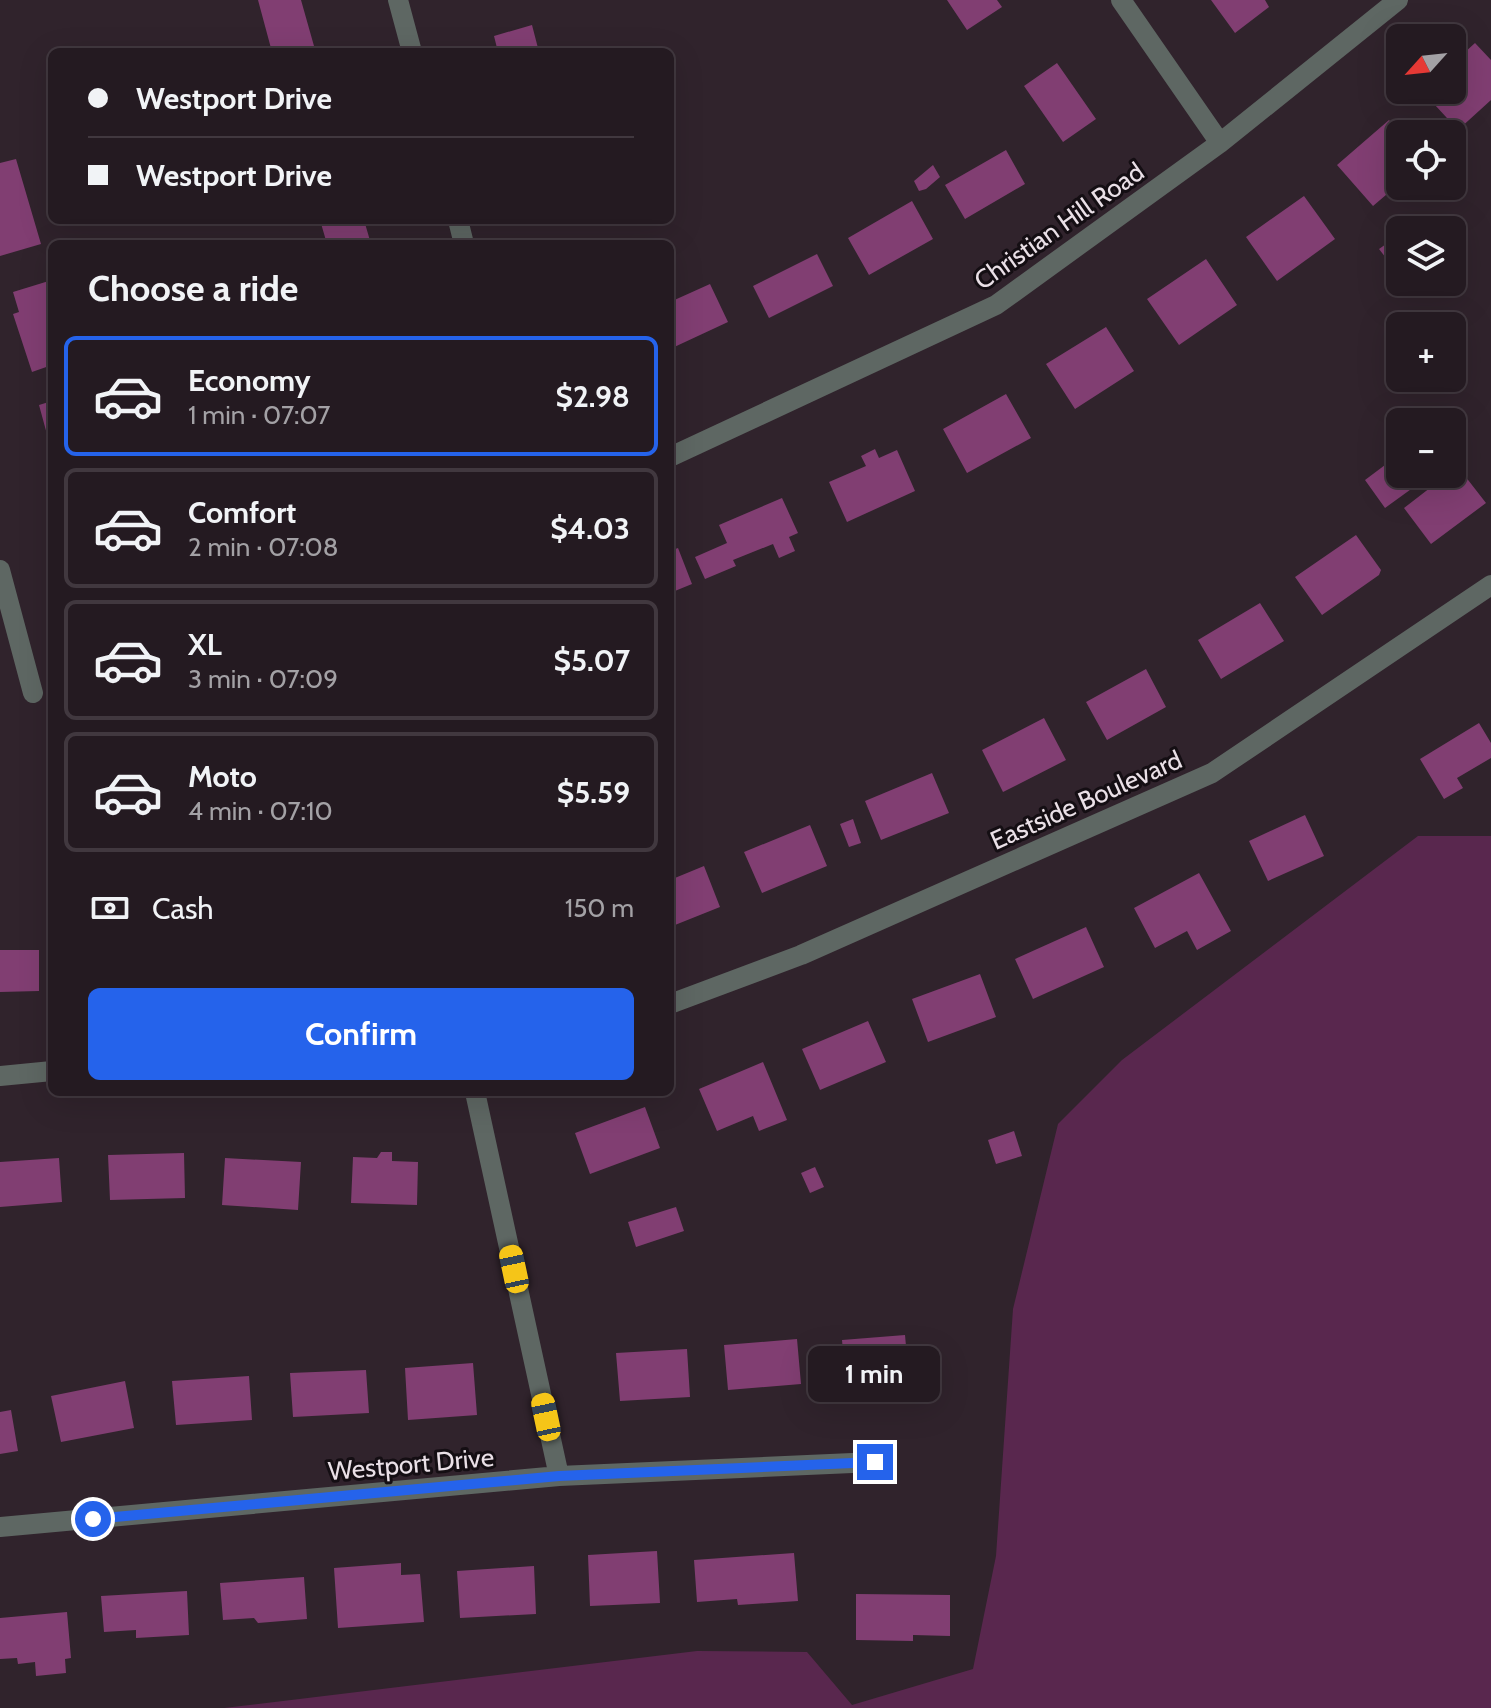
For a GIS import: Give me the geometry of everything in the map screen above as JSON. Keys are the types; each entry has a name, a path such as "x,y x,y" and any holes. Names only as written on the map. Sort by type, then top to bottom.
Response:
{"street":[{"path":"398,0 411,48"},
{"path":"1121,0 1220,143"},
{"name":"Christian Hill Road","path":"674,455 996,305 1220,143 1398,0"},
{"path":"0,570 33,693"},
{"name":"Eastside Boulevard","path":"674,1003 801,955 1212,773 1491,585"},
{"path":"0,1076 48,1071"},
{"path":"476,1096 559,1476"},
{"name":"Westport Drive","path":"0,1527 559,1476 875,1462"}],"shaded area":[{"path":"1418,836 1491,836 1491,1708 224,1708 697,1651 807,1652 852,1705 973,1669 996,1556 1013,1309 1058,1124 1122,1060"}],"building":[{"path":"258,0 301,0 314,46 271,48"},
{"path":"947,0 997,0 1002,7 967,30"},
{"path":"1211,0 1265,0 1269,7 1235,33"},
{"path":"532,25 538,48 497,48 494,36"},
{"path":"1475,43 1491,60 1491,100 1466,123 1466,120 1449,120 1434,104 1466,104 1466,51"},
{"path":"1057,63 1096,119 1063,142 1024,86"},
{"path":"1386,123 1386,195 1373,206 1337,165"},
{"path":"1006,150 1025,184 965,219 945,185"},
{"path":"16,159 41,244 0,256 0,163"},
{"path":"933,165 940,177 919,191 914,181"},
{"path":"1304,196 1335,239 1277,281 1246,237"},
{"path":"912,201 933,239 869,275 848,238"},
{"path":"321,224 365,224 370,240 326,240"},
{"path":"1386,244 1386,258 1379,249"},
{"path":"817,254 833,286 769,318 753,286"},
{"path":"1206,259 1237,305 1179,345 1147,299"},
{"path":"48,281 48,366 32,372 13,314 19,312 13,292"},
{"path":"710,284 728,322 674,347 674,300"},
{"path":"1106,327 1134,371 1075,409 1046,364"},
{"path":"1006,394 1031,438 967,473 943,429"},
{"path":"48,402 48,438 39,405"},
{"path":"875,449 879,458 897,450 915,491 847,522 829,482 866,466 861,456"},
{"path":"1386,464 1386,488 1413,488 1385,508 1365,480"},
{"path":"1466,477 1486,503 1431,544 1404,508 1430,488 1466,488"},
{"path":"782,498 798,533 789,537 795,551 779,558 773,544 733,560 736,566 705,579 695,557 727,543 719,525"},
{"path":"1356,535 1381,570 1379,575 1322,615 1295,577"},
{"path":"678,548 692,584 674,591 674,550"},
{"path":"1260,603 1284,641 1221,679 1198,640"},
{"path":"1146,669 1166,707 1107,740 1086,702"},
{"path":"1044,718 1066,760 1003,792 982,750"},
{"path":"1479,723 1491,743 1491,758 1457,778 1463,788 1444,799 1420,759"},
{"path":"932,773 949,813 881,840 865,801"},
{"path":"1305,815 1324,856 1268,881 1249,841"},
{"path":"853,819 861,843 849,847 840,824"},
{"path":"810,825 827,866 762,893 744,852"},
{"path":"704,866 720,907 674,925 674,878"},
{"path":"1199,873 1231,931 1197,950 1187,931 1155,948 1134,908"},
{"path":"1086,927 1104,967 1033,999 1015,959"},
{"path":"0,950 39,950 39,991 0,992"},
{"path":"980,974 996,1017 928,1042 912,999"},
{"path":"868,1021 886,1062 820,1090 802,1049"},
{"path":"763,1062 787,1120 759,1131 753,1116 717,1131 699,1089"},
{"path":"645,1107 660,1148 590,1174 575,1133"},
{"path":"1014,1131 1022,1156 996,1164 988,1140"},
{"path":"381,1152 392,1152 392,1161 418,1162 417,1205 351,1203 353,1157 377,1158"},
{"path":"184,1153 185,1198 110,1200 108,1155"},
{"path":"59,1158 62,1202 0,1207 0,1162"},
{"path":"225,1158 301,1162 298,1210 222,1205"},
{"path":"815,1167 824,1187 810,1193 801,1173"},
{"path":"676,1207 684,1231 636,1247 628,1222"},
{"path":"905,1335 909,1379 846,1385 842,1340"},
{"path":"797,1339 801,1384 728,1390 724,1345"},
{"path":"687,1349 690,1397 620,1401 616,1353"},
{"path":"473,1363 477,1415 408,1420 405,1368"},
{"path":"366,1370 369,1413 293,1417 290,1373"},
{"path":"249,1376 252,1420 176,1425 172,1381"},
{"path":"125,1381 134,1428 61,1442 51,1396"},
{"path":"11,1410 18,1451 0,1454 0,1412"},
{"path":"657,1551 660,1603 590,1606 588,1555"},
{"path":"794,1553 798,1601 738,1605 737,1599 697,1602 694,1560"},
{"path":"401,1563 401,1575 420,1574 424,1622 338,1628 334,1568"},
{"path":"534,1566 536,1614 460,1618 457,1571"},
{"path":"304,1577 307,1619 258,1623 254,1618 223,1620 220,1583"},
{"path":"187,1591 189,1635 136,1638 136,1630 104,1632 101,1596"},
{"path":"856,1594 950,1595 950,1636 913,1635 913,1641 856,1640"},
{"path":"67,1612 71,1658 65,1659 66,1673 36,1676 35,1662 18,1664 17,1658 0,1659 0,1618"}],"route":[{"path":"93,1519 559,1476 875,1462"}]}
